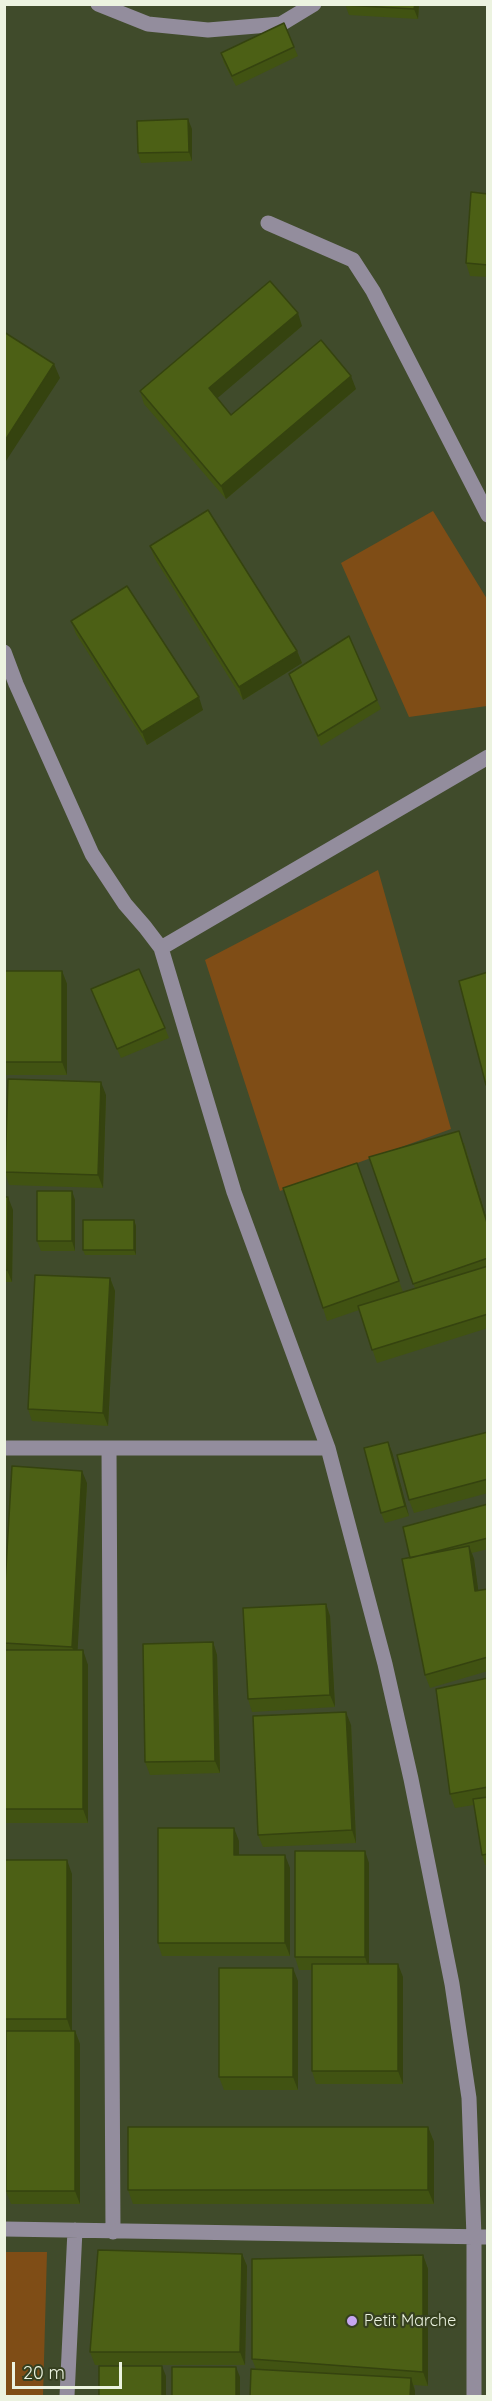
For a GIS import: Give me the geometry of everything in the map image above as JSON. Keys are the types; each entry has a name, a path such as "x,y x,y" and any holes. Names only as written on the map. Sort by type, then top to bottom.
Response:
{"street":[{"path":"98,4 148,24 208,30 281,24 314,4"},
{"path":"268,223 353,260 373,291 488,515"},
{"path":"4,652 16,684 93,854 125,904 161,948 234,1192 328,1448 385,1664 452,1984 469,2097 481,2237 474,2397"},
{"path":"161,948 488,758"},
{"path":"4,1448 328,1448"},
{"path":"109,1448 112,2232"},
{"path":"4,2229 481,2237"},
{"path":"67,2397 75,2230"}],"shaded area":[{"path":"433,511 487,599 487,706 409,717 341,563"},
{"path":"378,870 451,1129 280,1191 205,960"},
{"path":"4,2252 47,2252 43,2396 5,2396"}],"building":[{"path":"345,4 415,4 414,9"},
{"path":"284,23 294,47 232,76 221,53"},
{"path":"188,119 189,152 138,153 137,121"},
{"path":"471,192 488,194 488,265 466,263"},
{"path":"270,281 298,313 209,388 231,415 321,340 351,376 221,486 140,391"},
{"path":"4,332 54,364 4,442"},
{"path":"208,510 297,651 239,687 150,546"},
{"path":"127,586 199,697 142,732 71,621"},
{"path":"349,636 377,700 318,736 289,674"},
{"path":"139,969 165,1028 117,1049 91,989"},
{"path":"4,971 62,971 62,1062 4,1062"},
{"path":"488,972 488,1084 486,1085 459,981"},
{"path":"8,1079 101,1082 98,1175 5,1172"},
{"path":"459,1131 488,1226 488,1258 413,1284 369,1157"},
{"path":"357,1163 399,1281 323,1308 283,1188"},
{"path":"37,1191 72,1191 72,1241 37,1241"},
{"path":"4,1197 8,1197 7,1270 4,1270"},
{"path":"83,1220 134,1220 134,1250 83,1250"},
{"path":"488,1266 488,1314 372,1350 358,1306"},
{"path":"35,1275 110,1278 103,1413 28,1409"},
{"path":"488,1432 488,1479 409,1500 397,1455"},
{"path":"388,1442 405,1506 381,1513 364,1448"},
{"path":"12,1466 82,1471 72,1647 4,1643 4,1602"},
{"path":"488,1504 488,1538 410,1558 403,1527"},
{"path":"469,1546 475,1591 488,1589 488,1657 425,1675 402,1559"},
{"path":"326,1604 330,1695 248,1699 243,1608"},
{"path":"213,1642 215,1761 145,1762 143,1644"},
{"path":"4,1650 83,1650 83,1809 4,1809"},
{"path":"488,1678 488,1787 450,1794 436,1689"},
{"path":"346,1712 352,1830 258,1835 253,1716"},
{"path":"488,1797 488,1854 482,1855 473,1799"},
{"path":"158,1828 234,1828 234,1855 285,1855 285,1943 158,1943"},
{"path":"295,1851 365,1851 365,1957 295,1957"},
{"path":"4,1860 67,1860 67,2019 4,2019"},
{"path":"312,1964 398,1964 398,2071 312,2071"},
{"path":"219,1968 293,1968 293,2077 219,2077"},
{"path":"6,2031 75,2031 75,2191 6,2191"},
{"path":"128,2127 428,2127 428,2190 128,2190"},
{"path":"98,2250 242,2254 240,2352 90,2352"},
{"path":"423,2255 423,2372 252,2359 252,2259"},
{"path":"99,2366 162,2366 162,2397 99,2397"},
{"path":"172,2367 236,2367 236,2397 172,2397"},
{"path":"251,2369 411,2378 410,2397 250,2397"}],"place":[{"name":"Petit Marche","path":"352,2321"}]}
